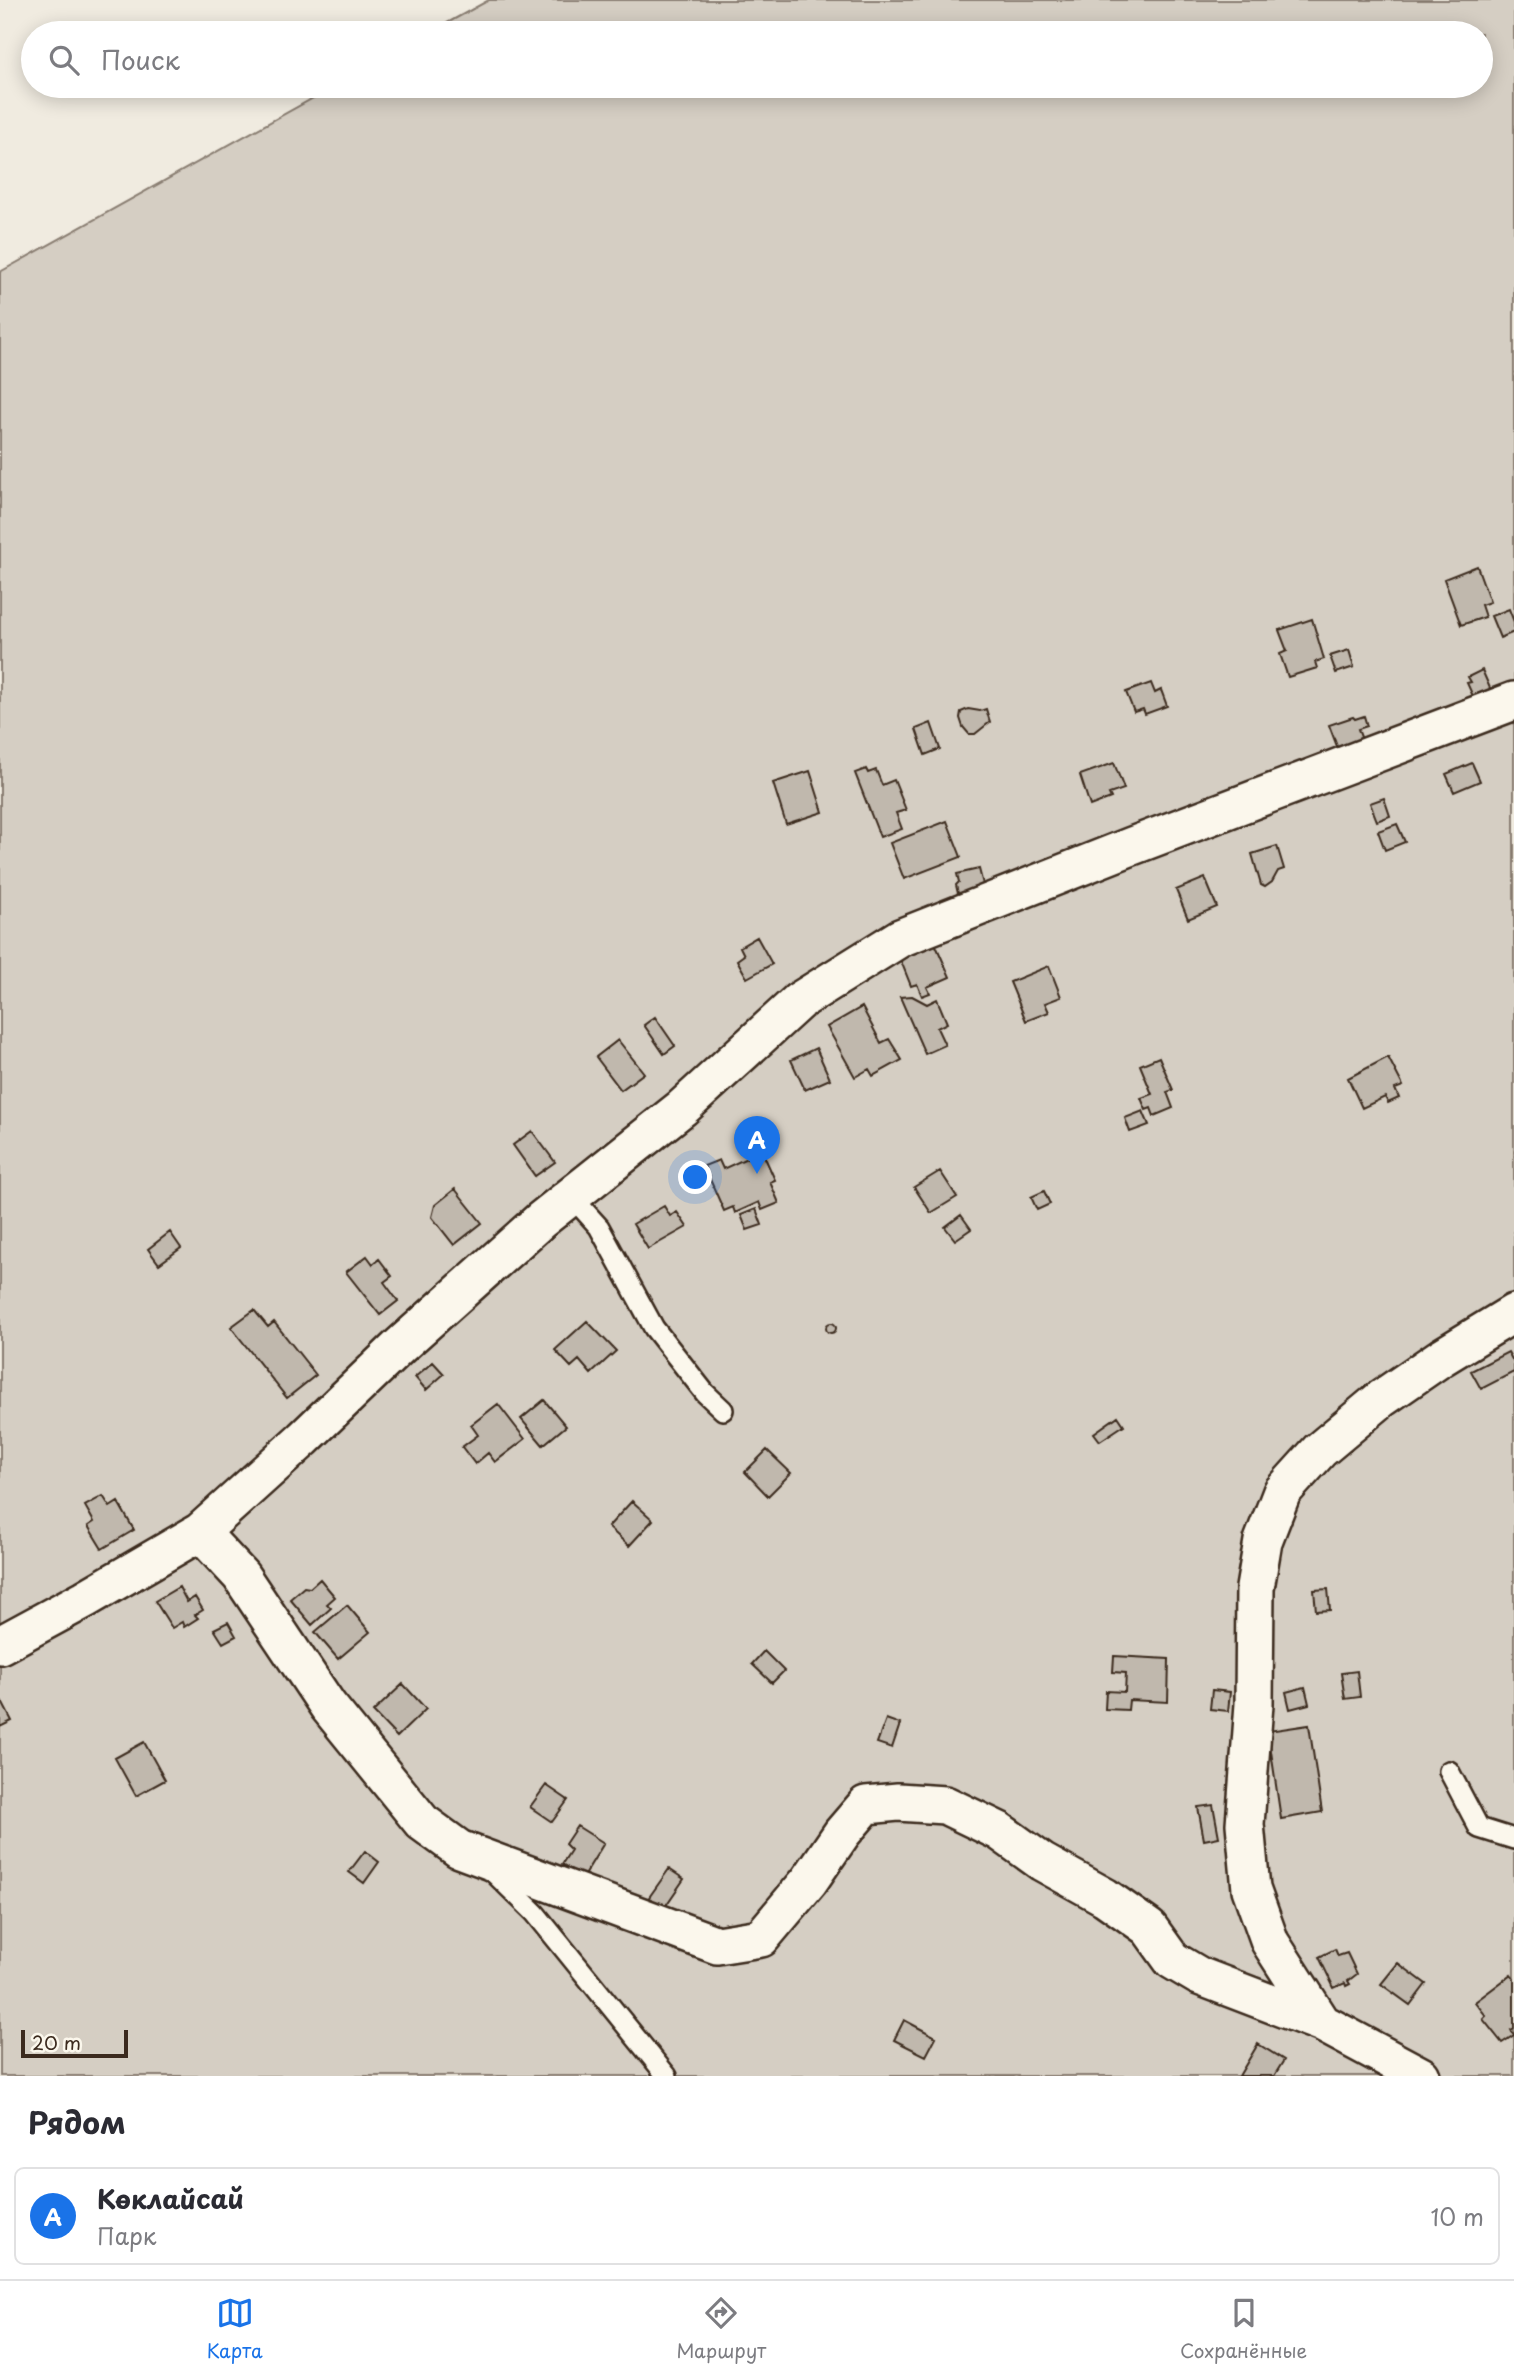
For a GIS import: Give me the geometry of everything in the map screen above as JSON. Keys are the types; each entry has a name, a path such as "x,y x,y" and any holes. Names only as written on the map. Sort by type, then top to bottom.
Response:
{"street":[{"path":"0,1645 200,1532 411,1336 570,1196 682,1108 799,1001 900,938 1378,751 1514,701"},
{"path":"1322,2023 1270,1942 1251,1889 1245,1824 1254,1704 1255,1588 1263,1542 1282,1492 1320,1450 1381,1399 1442,1357 1514,1313"},
{"path":"200,1532 241,1576 328,1706 422,1822 459,1849 717,1945 761,1938 809,1881 842,1833 866,1805 898,1802 945,1805 999,1831 1042,1863 1105,1898 1149,1928 1172,1960 1199,1976 1322,2023 1421,2076"}],"lane":[{"path":"570,1196 598,1227 654,1328 705,1393 723,1410"},
{"path":"1449,1771 1479,1828 1514,1839"},
{"path":"475,1854 535,1913 667,2076"}],"shaded area":[{"path":"489,0 1514,0 1514,2076 0,2076 0,272 313,98 1493,98 1493,21 451,21"}],"building":[{"path":"1477,566 1490,602 1481,605 1485,617 1461,625 1444,579"},
{"path":"1509,609 1514,622 1514,632 1500,638 1491,616"},
{"path":"1312,619 1324,659 1315,662 1317,668 1288,677 1280,654 1287,651 1279,630"},
{"path":"1349,650 1354,667 1336,673 1330,656"},
{"path":"1482,670 1493,695 1476,703 1467,683 1471,682 1468,677"},
{"path":"1151,683 1155,693 1161,690 1167,706 1145,714 1143,709 1134,712 1126,692"},
{"path":"968,709 986,709 990,722 975,734 969,734 960,718 961,712"},
{"path":"1364,716 1367,726 1358,729 1365,748 1341,757 1329,725"},
{"path":"931,723 940,749 925,755 916,729"},
{"path":"1114,763 1124,789 1109,794 1111,798 1090,806 1080,775"},
{"path":"1472,763 1480,781 1454,792 1446,774"},
{"path":"866,769 868,773 876,770 882,785 894,780 906,810 896,813 902,829 880,837 855,773"},
{"path":"810,771 823,812 786,824 773,783"},
{"path":"1384,798 1390,816 1377,821 1370,803"},
{"path":"947,821 961,857 904,879 890,843"},
{"path":"1397,824 1405,842 1385,850 1378,831"},
{"path":"1277,846 1284,869 1278,871 1272,882 1265,887 1261,885 1252,854"},
{"path":"979,869 986,896 960,902 956,885 959,882 957,874"},
{"path":"1205,878 1217,907 1188,919 1176,890"},
{"path":"757,937 772,964 747,978 737,960 744,955 740,947"},
{"path":"934,941 950,977 927,987 930,993 922,996 917,984 911,986 899,956"},
{"path":"1049,966 1061,997 1045,1003 1049,1012 1026,1021 1010,982"},
{"path":"912,996 927,1004 937,999 947,1023 937,1028 945,1045 925,1054 900,997"},
{"path":"862,1007 881,1043 889,1039 902,1060 873,1076 869,1069 855,1077 827,1027"},
{"path":"655,1017 675,1046 664,1054 644,1025"},
{"path":"618,1040 644,1073 621,1090 596,1057"},
{"path":"816,1048 830,1079 805,1090 791,1060"},
{"path":"1159,1057 1173,1090 1167,1092 1173,1108 1154,1116 1151,1108 1146,1110 1141,1098 1152,1094 1140,1065"},
{"path":"1388,1057 1403,1086 1395,1089 1399,1098 1388,1103 1385,1097 1362,1108 1348,1078"},
{"path":"1143,1111 1149,1125 1130,1132 1125,1118"},
{"path":"532,1131 555,1162 535,1176 513,1145"},
{"path":"762,1151 775,1180 770,1182 779,1203 762,1210 759,1202 735,1213 733,1207 724,1211 704,1166 719,1160 723,1169"},
{"path":"940,1171 957,1197 931,1213 914,1187"},
{"path":"455,1189 482,1223 454,1245 432,1217 435,1205"},
{"path":"1044,1191 1050,1204 1037,1210 1031,1197"},
{"path":"664,1206 670,1216 677,1212 687,1227 648,1249 633,1224"},
{"path":"756,1209 762,1225 747,1230 741,1215"},
{"path":"961,1215 971,1229 955,1240 945,1227"},
{"path":"170,1232 181,1248 159,1264 148,1249"},
{"path":"367,1256 373,1264 379,1259 392,1276 384,1282 398,1301 380,1315 346,1272"},
{"path":"254,1310 268,1327 274,1322 316,1375 287,1398 231,1327"},
{"path":"587,1321 616,1351 591,1374 579,1360 571,1367 555,1350"},
{"path":"831,1323 835,1324 835,1332 831,1333 827,1332 826,1328 827,1324"},
{"path":"1508,1352 1514,1363 1514,1372 1481,1389 1471,1371"},
{"path":"433,1362 444,1374 426,1390 415,1377"},
{"path":"544,1400 566,1426 543,1445 521,1419"},
{"path":"498,1404 525,1439 495,1462 488,1453 475,1464 462,1447 478,1435 471,1425"},
{"path":"1118,1416 1124,1425 1100,1441 1094,1433"},
{"path":"767,1450 791,1473 768,1496 745,1472"},
{"path":"103,1496 110,1507 118,1502 134,1530 102,1549 88,1526 94,1522 85,1506"},
{"path":"632,1501 653,1520 629,1546 608,1527"},
{"path":"320,1579 335,1597 327,1604 331,1608 312,1625 290,1599 304,1587 310,1588"},
{"path":"179,1587 187,1602 195,1597 203,1610 195,1615 198,1618 184,1627 182,1622 172,1628 155,1601"},
{"path":"1328,1589 1330,1610 1316,1611 1314,1590"},
{"path":"347,1605 370,1632 338,1659 315,1632"},
{"path":"228,1622 236,1636 223,1643 214,1629"},
{"path":"764,1651 784,1671 772,1683 752,1664"},
{"path":"1114,1656 1169,1659 1168,1702 1129,1700 1128,1710 1105,1709 1106,1691 1125,1692 1126,1673 1113,1672"},
{"path":"1357,1671 1360,1697 1345,1699 1341,1673"},
{"path":"403,1684 426,1709 397,1737 373,1712"},
{"path":"1305,1687 1309,1704 1290,1709 1286,1692"},
{"path":"1212,1690 1230,1692 1228,1711 1210,1709"},
{"path":"0,1698 12,1721 0,1727"},
{"path":"886,1719 900,1724 892,1748 877,1743"},
{"path":"1309,1725 1322,1812 1281,1819 1268,1731"},
{"path":"144,1742 165,1780 136,1796 115,1758"},
{"path":"546,1785 568,1800 552,1822 530,1807"},
{"path":"1213,1805 1219,1837 1204,1840 1198,1807"},
{"path":"577,1826 604,1843 583,1877 562,1864 571,1850 565,1844"},
{"path":"365,1851 379,1862 364,1883 349,1872"},
{"path":"669,1869 684,1879 660,1914 645,1903"},
{"path":"1335,1949 1338,1956 1347,1953 1357,1974 1348,1981 1350,1984 1346,1986 1345,1983 1334,1988 1319,1957"},
{"path":"1398,1963 1426,1984 1410,2005 1381,1984"},
{"path":"1511,1975 1514,1979 1514,2028 1511,2030 1514,2035 1502,2043 1483,2019 1486,2016 1475,2002"},
{"path":"904,2020 936,2037 926,2056 894,2040"},
{"path":"1258,2044 1284,2060 1274,2076 1239,2076"}],"place":[{"name":"Көклайсай","path":"757,1174"}]}
